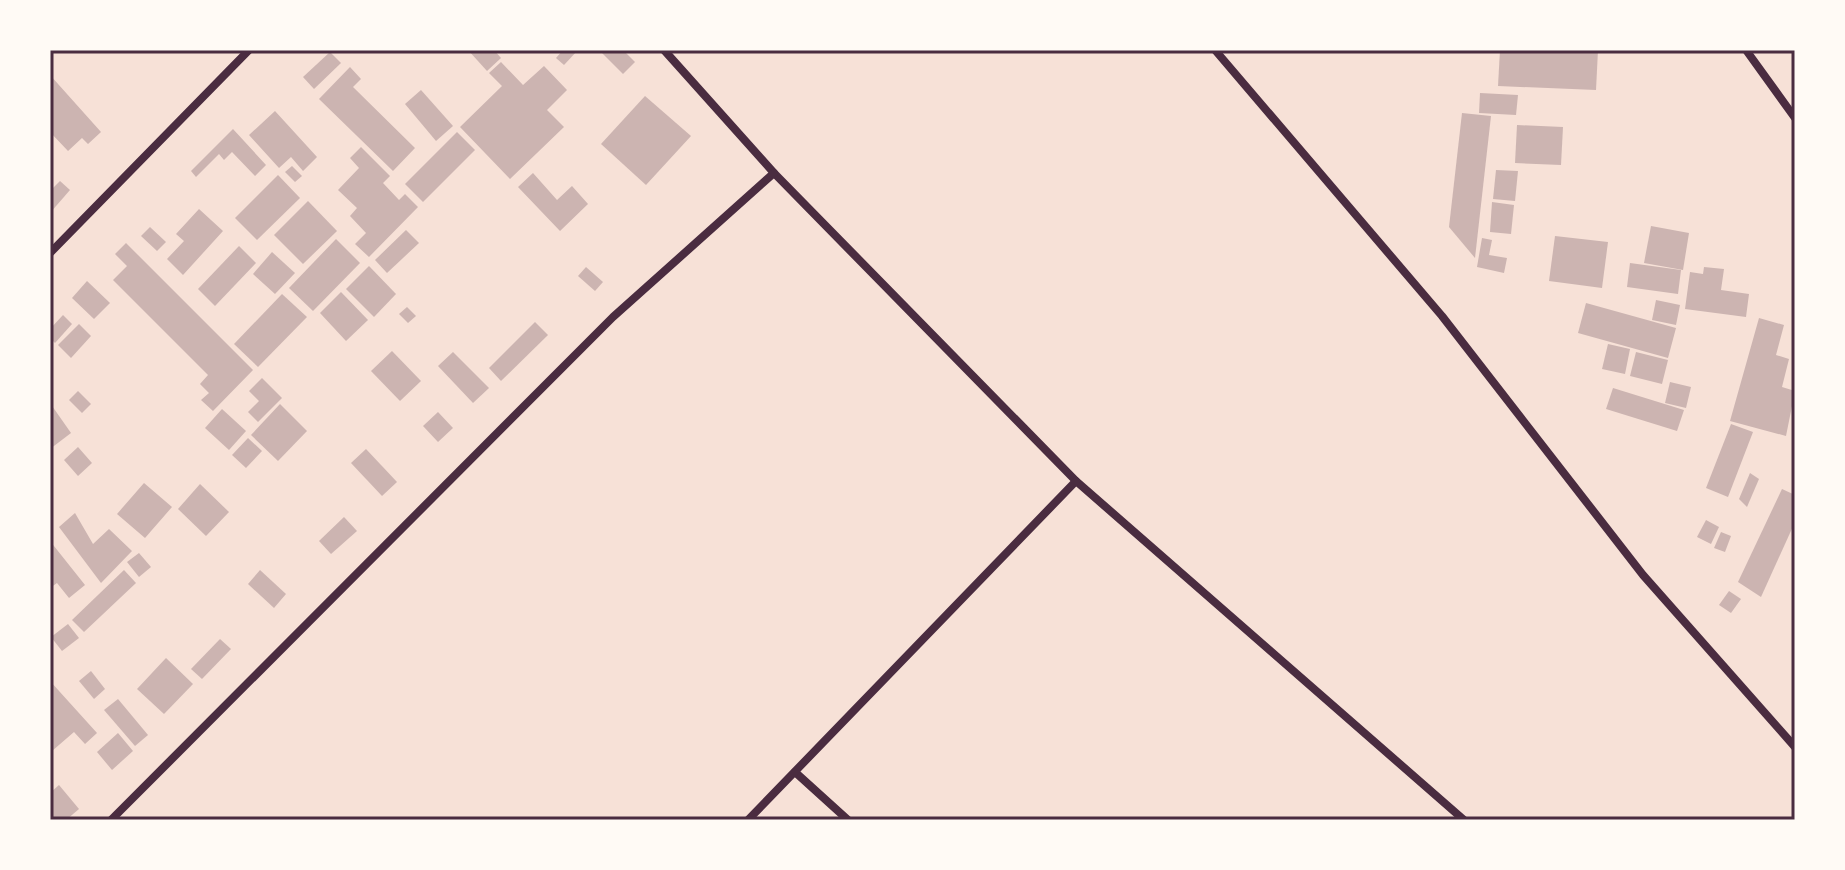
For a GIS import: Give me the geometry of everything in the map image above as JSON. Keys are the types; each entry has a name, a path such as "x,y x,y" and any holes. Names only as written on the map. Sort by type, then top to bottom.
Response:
{"street":[{"path":"50,253 249,50"},
{"path":"664,50 774,173 1076,481 1464,820"},
{"path":"1215,50 1442,316 1643,575 1795,747"},
{"path":"1746,50 1795,118"},
{"path":"111,820 613,317 774,173"},
{"path":"748,820 1076,481"},
{"path":"795,772 848,820"}],"building":[{"path":"468,50 494,50 501,58 487,71"},
{"path":"563,50 578,50 564,65 556,58"},
{"path":"599,50 623,50 635,62 623,74"},
{"path":"1500,50 1598,50 1596,90 1498,86"},
{"path":"330,52 341,63 314,89 303,77"},
{"path":"501,62 523,85 544,66 567,90 547,110 564,127 510,179 460,127 502,86 489,73"},
{"path":"350,67 361,79 353,87 415,148 393,171 319,99"},
{"path":"50,75 101,132 88,144 82,138 68,151 50,132"},
{"path":"421,90 453,126 436,141 405,104"},
{"path":"1480,93 1518,95 1516,115 1479,113"},
{"path":"645,96 691,136 646,185 601,144"},
{"path":"275,111 317,157 303,171 291,157 279,168 249,135"},
{"path":"1462,113 1491,116 1475,258 1449,227"},
{"path":"1517,125 1563,127 1561,165 1515,163"},
{"path":"233,129 266,165 255,176 232,152 224,160 219,154 196,177 191,171"},
{"path":"457,132 475,150 423,202 405,184"},
{"path":"361,147 390,176 383,183 399,200 405,194 418,207 369,257 355,244 366,233 350,216 357,208 338,190 359,168 350,158"},
{"path":"292,166 302,176 295,182 285,172"},
{"path":"1496,170 1518,171 1515,201 1493,199"},
{"path":"533,173 557,200 572,186 588,204 560,231 518,187"},
{"path":"278,175 300,198 257,240 235,218"},
{"path":"60,181 70,190 50,213 50,191"},
{"path":"308,201 337,231 303,264 274,235"},
{"path":"1492,202 1514,205 1511,234 1490,232"},
{"path":"199,209 223,231 183,275 167,259 184,241 176,234"},
{"path":"1651,226 1689,233 1683,270 1644,263"},
{"path":"150,227 166,242 157,251 141,236"},
{"path":"406,230 419,243 387,273 375,260"},
{"path":"1555,236 1608,242 1602,288 1549,281"},
{"path":"1482,238 1492,240 1489,255 1507,258 1504,273 1477,267"},
{"path":"336,239 360,263 313,311 289,288"},
{"path":"126,243 253,370 213,411 201,400 209,393 200,384 208,375 113,280 127,266 115,254"},
{"path":"239,246 256,263 215,306 198,289"},
{"path":"272,252 295,273 275,294 253,274"},
{"path":"1630,263 1681,270 1678,294 1627,287"},
{"path":"369,266 396,294 374,317 346,289"},
{"path":"586,267 603,282 595,291 578,276"},
{"path":"1704,267 1724,269 1721,290 1749,294 1746,317 1685,309 1690,272 1703,274"},
{"path":"87,281 110,303 94,319 72,298"},
{"path":"341,292 368,320 346,341 320,313"},
{"path":"282,294 307,317 258,367 234,344"},
{"path":"1656,300 1680,305 1676,325 1652,320"},
{"path":"1586,303 1676,328 1668,358 1578,333"},
{"path":"407,307 416,316 408,323 399,314"},
{"path":"63,315 72,324 55,343 50,338 50,329"},
{"path":"1759,318 1784,325 1776,355 1789,359 1782,387 1795,391 1786,436 1730,421"},
{"path":"535,322 548,335 501,381 489,368"},
{"path":"79,324 91,336 71,358 58,345"},
{"path":"1608,344 1630,349 1625,374 1602,369"},
{"path":"392,351 421,381 400,401 371,371"},
{"path":"453,352 489,388 473,403 438,366"},
{"path":"1636,352 1668,360 1662,384 1630,376"},
{"path":"262,378 282,398 258,422 248,412 259,401 249,391"},
{"path":"1670,382 1691,387 1686,408 1665,403"},
{"path":"1613,388 1684,410 1677,431 1606,409"},
{"path":"78,391 91,404 82,413 69,400"},
{"path":"50,403 71,433 50,449"},
{"path":"280,404 307,431 278,461 251,435"},
{"path":"222,409 246,431 229,450 205,428"},
{"path":"438,412 453,428 438,442 423,426"},
{"path":"1731,424 1753,432 1728,497 1706,488"},
{"path":"248,438 262,451 246,468 232,455"},
{"path":"78,447 92,463 78,476 64,460"},
{"path":"366,449 397,482 382,496 351,463"},
{"path":"1750,473 1759,479 1747,507 1739,499"},
{"path":"144,483 172,507 145,538 117,514"},
{"path":"200,484 229,512 206,536 178,509"},
{"path":"1782,489 1795,495 1795,522 1761,597 1738,582"},
{"path":"75,513 93,544 109,529 132,551 101,583 59,527"},
{"path":"344,517 357,531 331,554 319,541"},
{"path":"1706,520 1719,527 1711,544 1697,537"},
{"path":"1721,532 1731,536 1725,552 1714,548"},
{"path":"50,541 85,585 69,598 57,583 50,588"},
{"path":"139,553 151,567 139,577 127,562"},
{"path":"124,570 136,583 84,632 72,620"},
{"path":"260,570 286,594 274,608 248,584"},
{"path":"1729,591 1741,599 1731,613 1719,605"},
{"path":"68,624 79,638 62,651 51,637"},
{"path":"220,639 231,649 202,679 191,669"},
{"path":"166,658 193,684 164,714 137,689"},
{"path":"91,671 105,689 94,699 79,681"},
{"path":"50,681 97,733 85,744 74,732 52,751 50,749"},
{"path":"118,699 148,735 135,746 104,710"},
{"path":"118,733 133,751 112,770 97,752"},
{"path":"59,785 79,809 66,820 51,820 50,793"}]}
